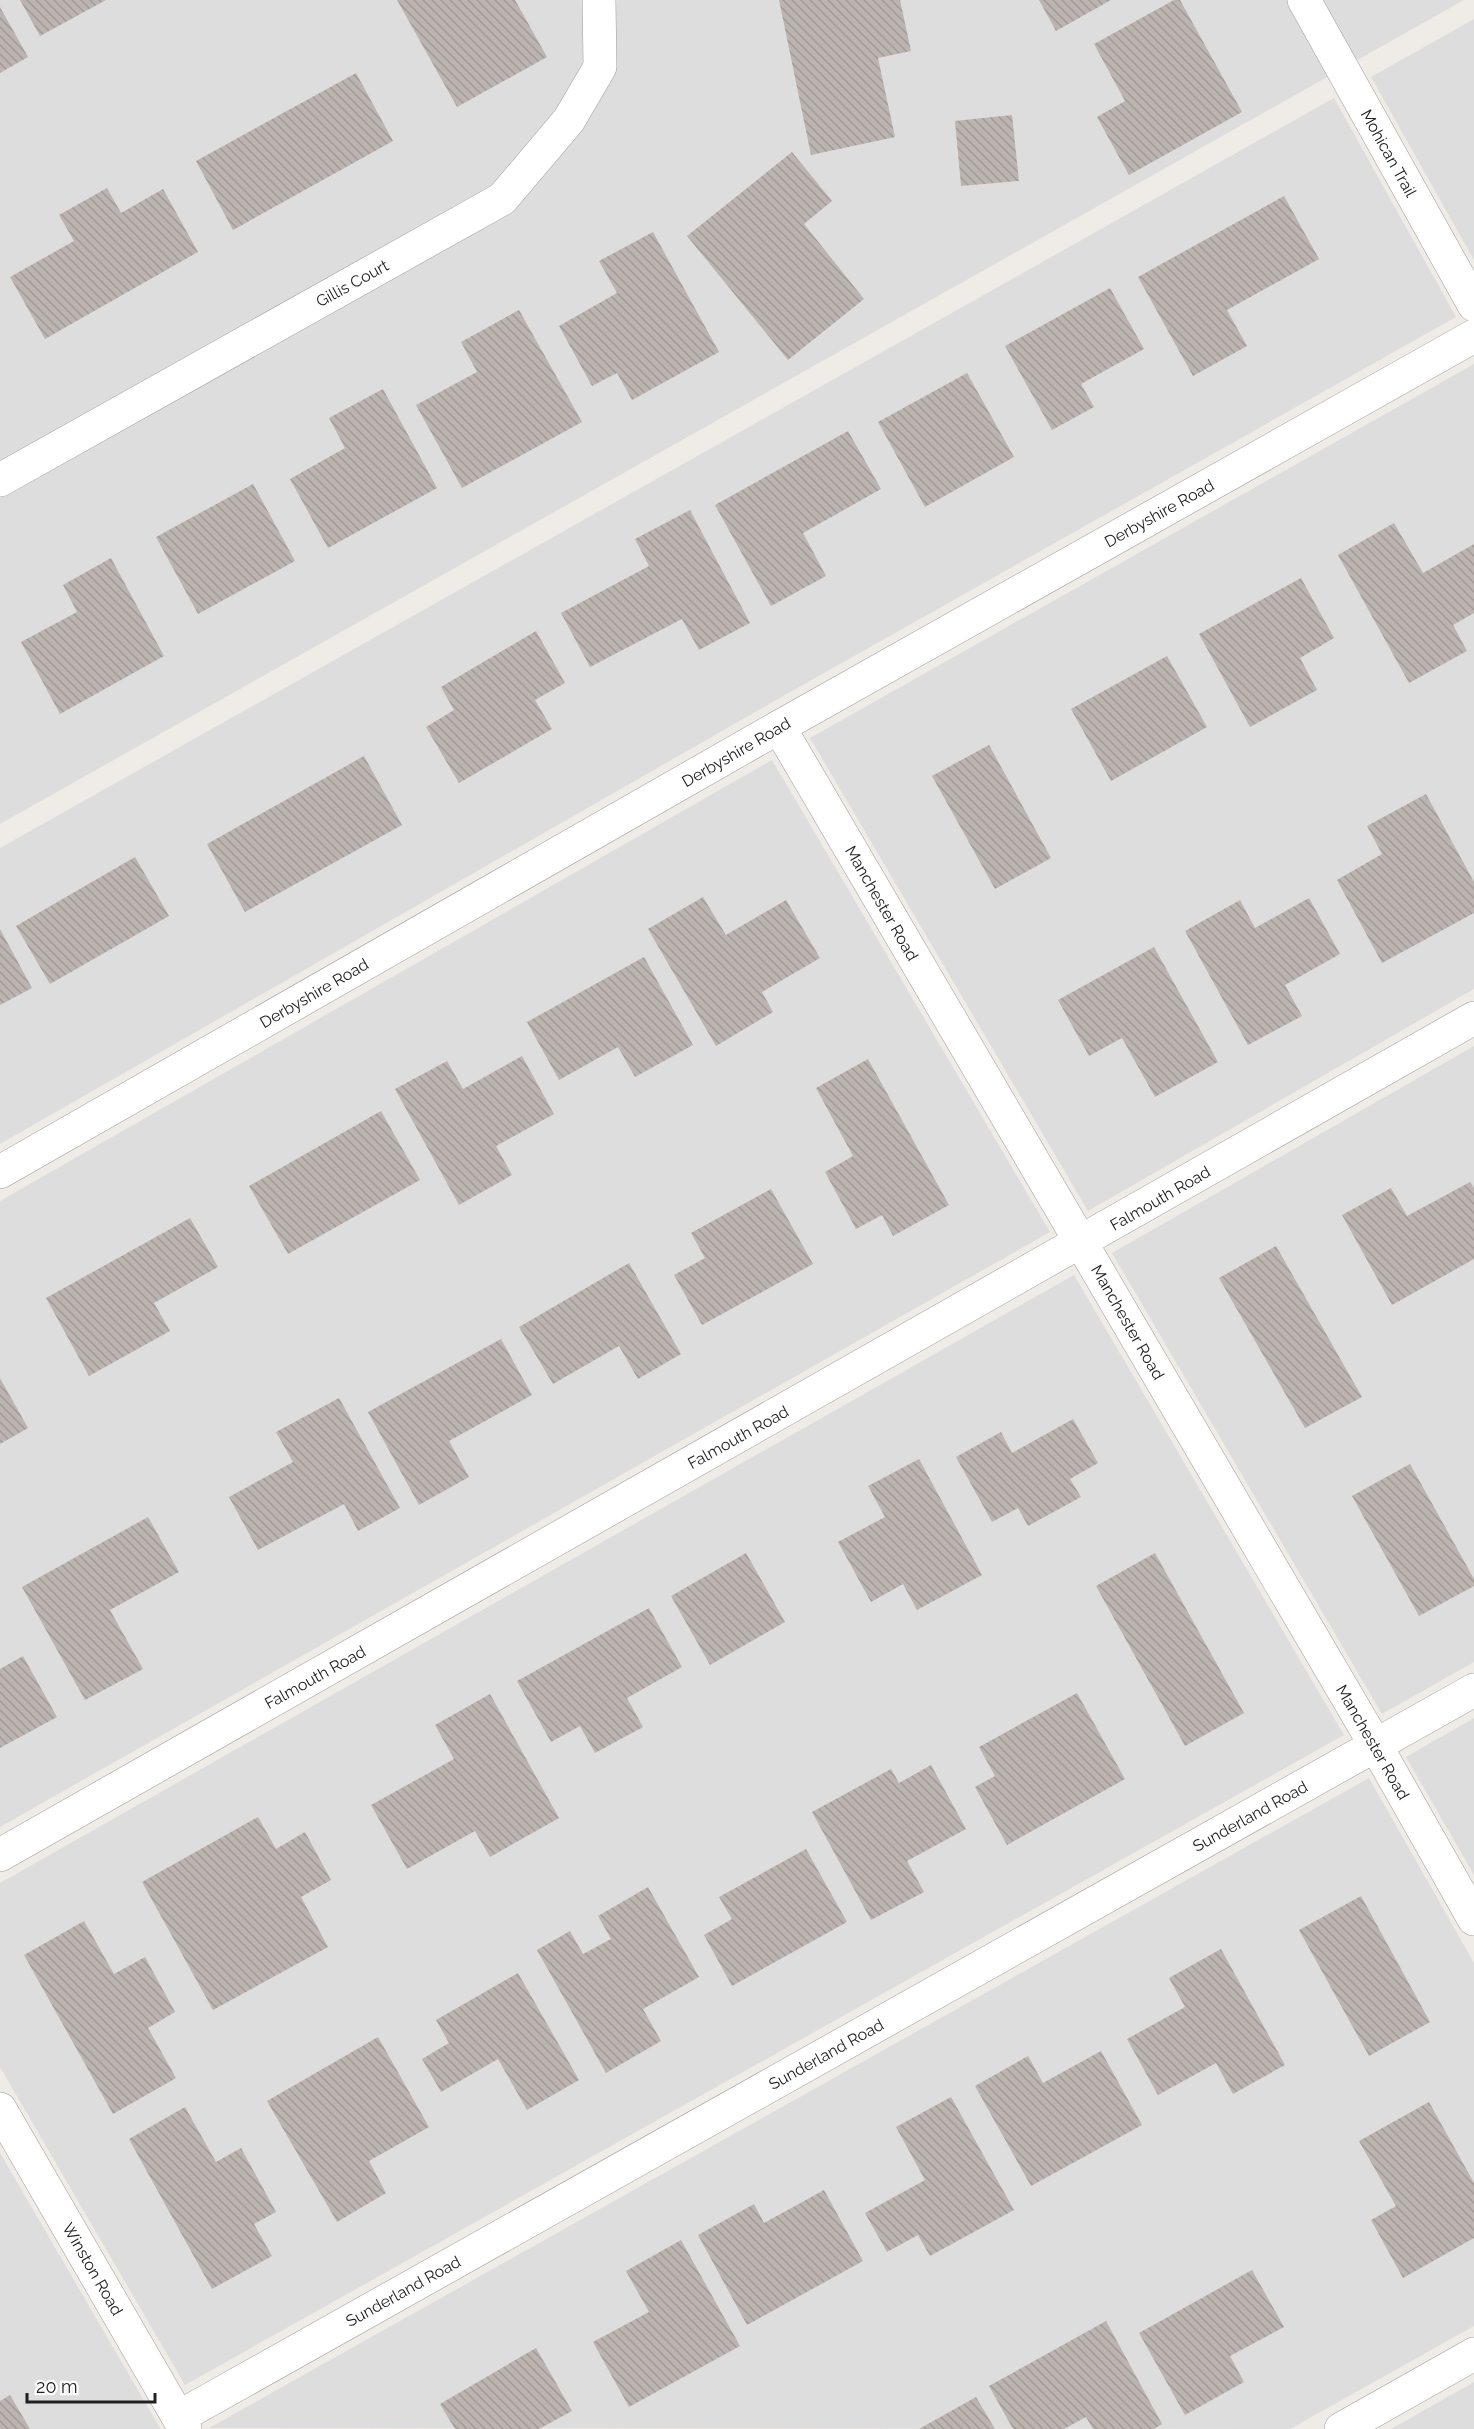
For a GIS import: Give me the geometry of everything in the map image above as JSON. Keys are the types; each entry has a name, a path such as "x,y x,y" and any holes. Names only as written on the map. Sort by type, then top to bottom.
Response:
{"street":[{"name":"Gillis Court","path":"0,480 502,199 569,120 600,67 599,0"},
{"name":"Mohican Trail","path":"1304,0 1474,305"},
{"name":"Derbyshire Road","path":"0,1172 778,727 1474,336"},
{"name":"Manchester Road","path":"778,727 1376,1746 1474,1919"},
{"name":"Falmouth Road","path":"0,1855 1474,1018"},
{"name":"Sunderland Road","path":"182,2423 1474,1690"},
{"name":"Winston Road","path":"0,2109 182,2423"},
{"path":"1341,2429 1474,2354"}],"shaded area":[{"path":"0,0 1464,0 0,824"},
{"path":"1474,19 1474,260 1371,77"},
{"path":"1334,98 1456,317 785,695 0,1144 0,848"},
{"path":"1474,364 1474,989 1088,1211 810,738"},
{"path":"772,760 1050,1232 0,1827 0,1201"},
{"path":"1474,1046 1474,1662 1382,1714 1112,1253"},
{"path":"1074,1275 1344,1735 185,2385 0,2067 0,1883"},
{"path":"1474,1718 1474,1875 1406,1757"},
{"path":"1369,1778 1474,1963 1474,2326 1290,2429 209,2428"},
{"path":"0,2153 160,2428 160,2429 0,2429"},
{"path":"1474,2382 1474,2429 1391,2429"}],"building":[{"path":"20,0 106,0 40,36"},
{"path":"397,0 515,0 547,57 457,107"},
{"path":"779,0 900,0 911,51 878,58 895,137 811,155"},
{"path":"1039,0 1111,0 1056,31"},
{"path":"1174,0 1180,0 1242,112 1129,175 1097,117 1125,101 1094,44"},
{"path":"0,7 28,57 0,73"},
{"path":"356,73 393,141 233,230 196,161"},
{"path":"1012,115 1019,181 961,186 955,121"},
{"path":"792,152 832,201 804,224 864,299 788,360 687,236"},
{"path":"107,188 121,213 163,189 198,252 45,339 10,277 74,241 59,215"},
{"path":"1284,196 1319,259 1227,310 1247,346 1193,376 1138,277"},
{"path":"653,232 719,352 632,400 617,373 592,386 559,326 617,293 599,261"},
{"path":"1110,288 1144,349 1081,384 1094,407 1052,430 1005,346"},
{"path":"519,310 582,422 462,488 416,405 477,372 461,342"},
{"path":"967,373 1014,457 925,507 878,422"},
{"path":"383,389 437,488 328,548 290,479 345,448 329,418"},
{"path":"848,431 881,489 803,533 826,576 771,606 715,505"},
{"path":"253,484 295,561 198,614 156,537"},
{"path":"690,510 750,623 699,650 682,619 590,667 561,613 649,566 635,539"},
{"path":"1394,523 1423,573 1474,544 1474,613 1453,625 1467,651 1409,683 1338,555"},
{"path":"111,558 164,656 60,714 21,642 77,612 63,585"},
{"path":"1301,578 1334,638 1300,658 1317,690 1250,727 1199,634"},
{"path":"536,631 565,683 535,700 552,729 459,783 426,727 454,710 441,687"},
{"path":"1167,656 1207,727 1111,781 1071,709"},
{"path":"989,745 1051,858 995,889 932,776"},
{"path":"364,756 402,825 245,912 207,844"},
{"path":"1426,794 1474,882 1474,913 1382,963 1337,880 1382,854 1367,826"},
{"path":"135,857 169,916 50,984 16,926"},
{"path":"703,897 726,935 786,900 820,958 762,992 773,1012 716,1046 648,929"},
{"path":"1309,898 1340,954 1285,985 1302,1016 1248,1045 1185,931 1240,900 1255,928"},
{"path":"0,929 32,988 0,1005"},
{"path":"1154,947 1218,1062 1155,1097 1122,1038 1089,1056 1058,1000"},
{"path":"644,957 693,1045 635,1077 618,1047 559,1080 527,1022"},
{"path":"522,1056 554,1114 496,1146 512,1175 459,1205 395,1089 447,1061 463,1089"},
{"path":"868,1059 949,1205 893,1236 882,1215 856,1229 825,1172 853,1156 816,1088"},
{"path":"381,1111 420,1180 288,1254 249,1186"},
{"path":"1470,1182 1474,1188 1474,1259 1392,1305 1342,1215 1391,1188 1407,1216"},
{"path":"771,1189 813,1264 702,1325 674,1275 705,1258 691,1233"},
{"path":"190,1218 218,1267 154,1303 170,1331 89,1376 46,1298"},
{"path":"1276,1246 1362,1397 1305,1428 1219,1278"},
{"path":"629,1263 681,1354 638,1379 619,1346 553,1384 519,1327"},
{"path":"501,1339 532,1395 449,1441 469,1477 419,1505 368,1412"},
{"path":"0,1378 28,1428 0,1444"},
{"path":"339,1398 400,1508 358,1531 344,1504 258,1550 229,1497 293,1462 276,1432"},
{"path":"1073,1419 1098,1463 1070,1479 1081,1497 1028,1526 1018,1508 992,1522 956,1457 1001,1432 1012,1453"},
{"path":"919,1459 982,1575 917,1610 903,1584 871,1602 838,1542 885,1517 868,1486"},
{"path":"1410,1464 1474,1579 1474,1586 1419,1616 1352,1496"},
{"path":"148,1517 179,1572 110,1610 143,1669 85,1700 22,1587"},
{"path":"746,1553 785,1622 710,1665 671,1596"},
{"path":"1155,1553 1244,1713 1185,1746 1096,1586"},
{"path":"649,1608 682,1667 627,1698 643,1727 595,1753 580,1726 551,1742 517,1681"},
{"path":"23,1656 57,1717 0,1748 0,1669"},
{"path":"1077,1693 1125,1779 1007,1845 975,1787 995,1776 979,1747"},
{"path":"490,1694 559,1818 490,1857 475,1831 407,1869 371,1805 454,1759 435,1725"},
{"path":"931,1765 966,1829 907,1861 924,1892 871,1920 812,1812 891,1769 899,1783"},
{"path":"258,1817 276,1849 305,1832 331,1880 301,1897 328,1947 213,2010 142,1882"},
{"path":"806,1849 847,1922 732,1986 704,1935 732,1919 719,1897"},
{"path":"648,1887 699,1977 643,2009 661,2041 606,2073 537,1950 570,1931 583,1954 611,1939 598,1916"},
{"path":"1361,1896 1430,2022 1369,2056 1299,1930"},
{"path":"84,1921 114,1974 145,1957 175,2012 148,2028 176,2078 113,2114 24,1955"},
{"path":"1221,1949 1285,2065 1233,2094 1216,2063 1158,2095 1127,2039 1185,2007 1169,1978"},
{"path":"518,1973 579,2080 527,2110 498,2059 441,2092 422,2059 449,2043 436,2020"},
{"path":"378,2037 429,2127 369,2161 386,2193 337,2222 267,2101"},
{"path":"1101,2051 1142,2125 1031,2186 975,2086 1028,2056 1043,2083"},
{"path":"951,2097 1014,2210 930,2256 918,2235 887,2252 865,2213 925,2180 896,2127"},
{"path":"1429,2102 1474,2183 1474,2238 1403,2278 1371,2220 1396,2206 1359,2141"},
{"path":"185,2107 216,2162 241,2148 276,2212 254,2224 272,2256 212,2289 129,2139"},
{"path":"824,2190 863,2261 747,2325 698,2235 754,2204 764,2223"},
{"path":"681,2240 740,2346 629,2407 593,2342 649,2312 626,2271"},
{"path":"1252,2270 1284,2327 1230,2356 1244,2382 1185,2415 1139,2333"},
{"path":"1106,2321 1162,2424 1154,2429 1093,2429 1086,2417 1064,2429 1013,2429 989,2386"},
{"path":"536,2348 572,2411 539,2429 455,2429 440,2404"},
{"path":"10,2395 30,2429 0,2429 0,2401"},
{"path":"976,2397 995,2429 919,2429"}]}
